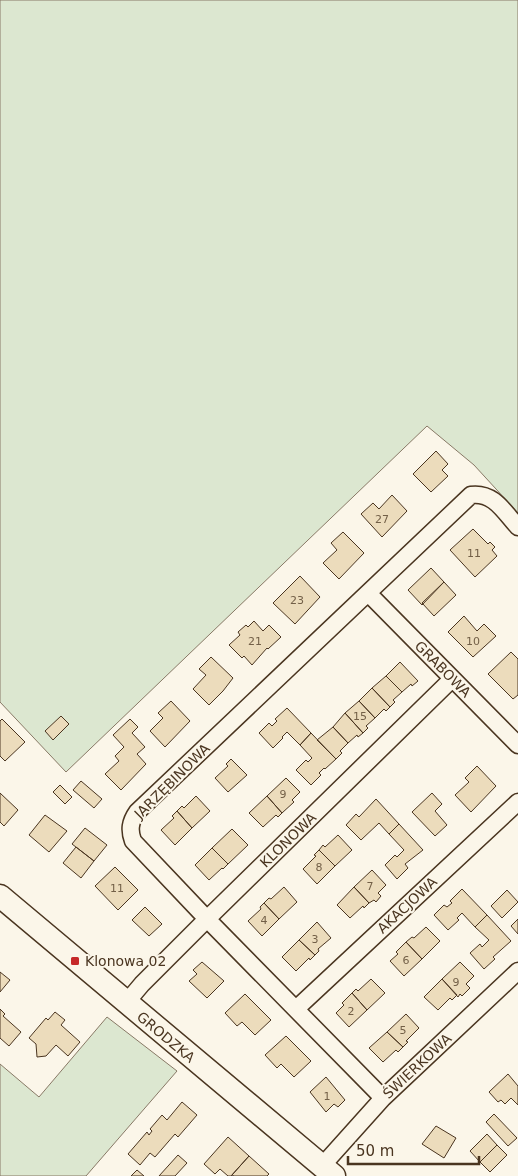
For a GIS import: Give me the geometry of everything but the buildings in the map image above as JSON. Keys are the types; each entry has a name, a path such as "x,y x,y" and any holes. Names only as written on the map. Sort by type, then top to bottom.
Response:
{"street":[{"name":"JARZĘBINOWA","path":"383,1098 133,841 130,833 132,819 137,812 471,495 485,495 492,499 518,527"},
{"name":"GRABOWA","path":"368,593 518,745"},
{"name":"KLONOWA","path":"126,1003 142,984 207,919 452,679"},
{"name":"AKACJOWA","path":"297,1008 518,802"},
{"name":"GRODZKA","path":"0,896 328,1171"},
{"name":"ŚWIERKOWA","path":"328,1171 383,1098 518,971"}],"green space":[{"path":"0,0 518,0 518,513 474,465 427,426 66,772 0,702"},
{"path":"107,1017 177,1071 86,1176 0,1176 0,1064 39,1097"}],"place":[{"name":"Klonowa 02","path":"75,961"}]}
